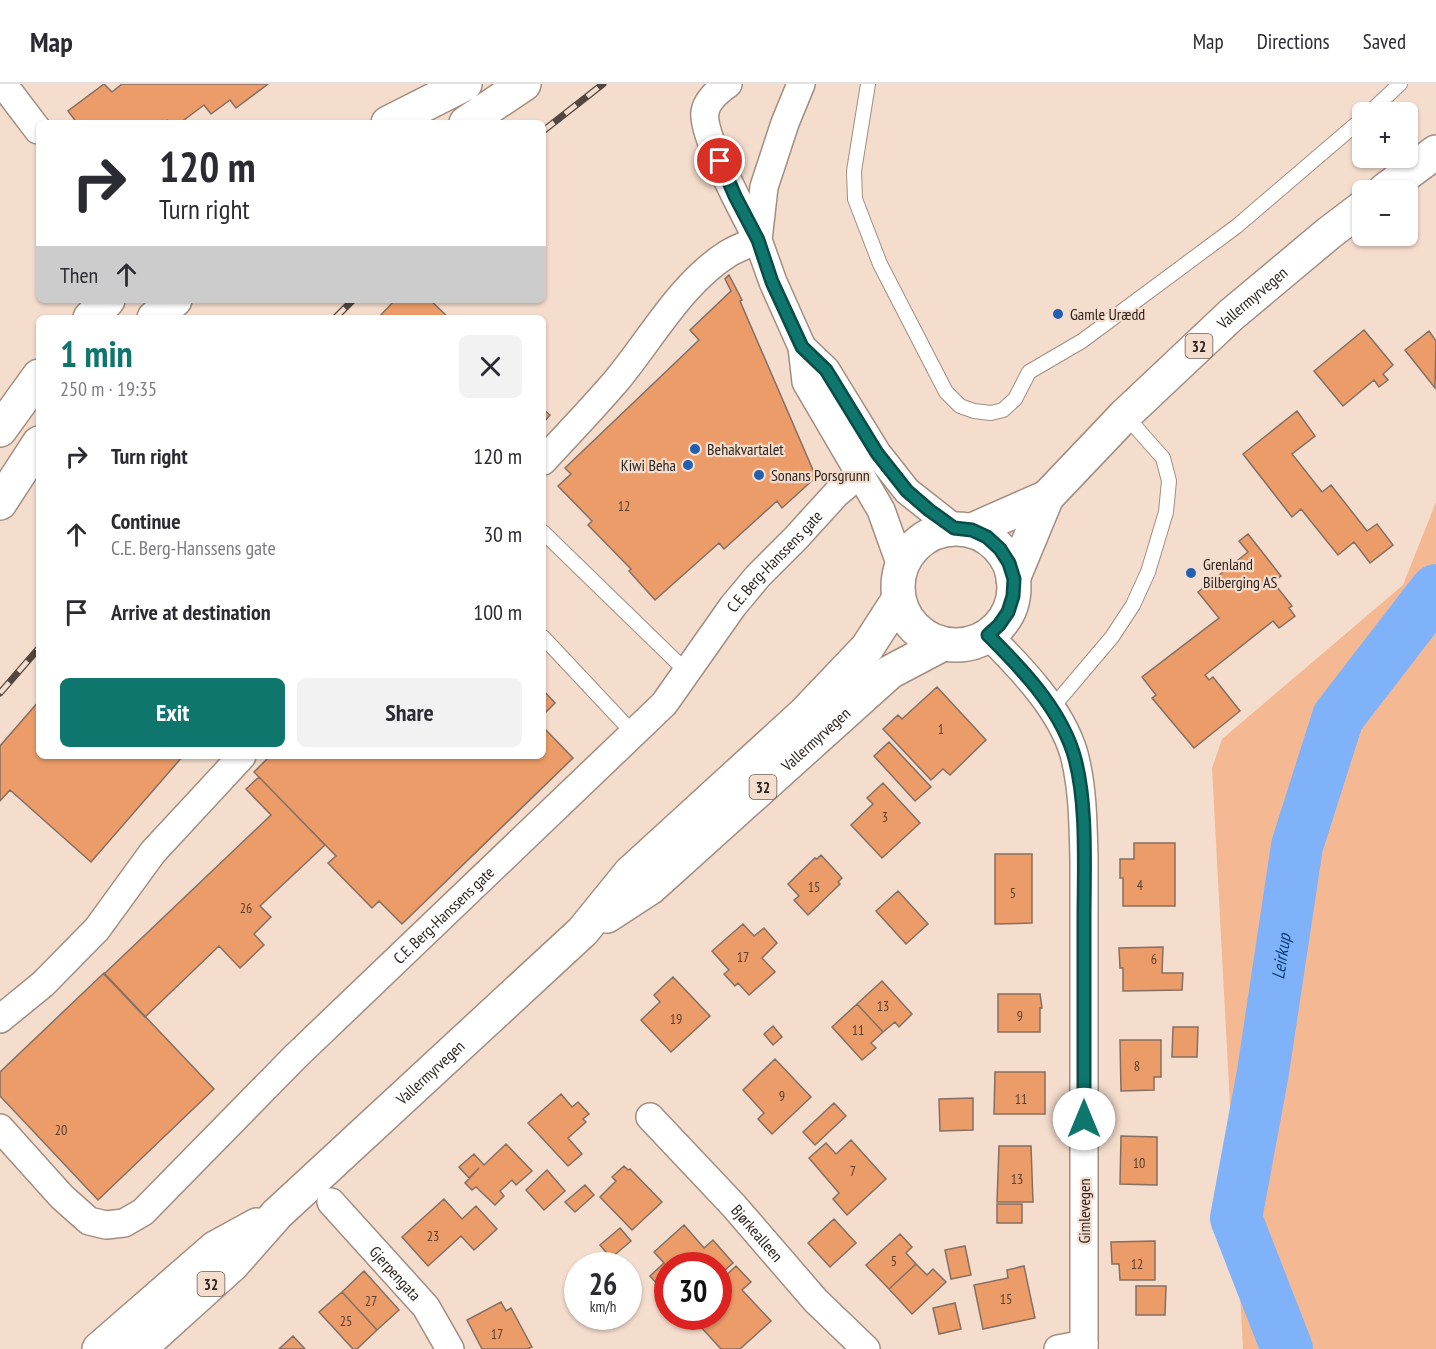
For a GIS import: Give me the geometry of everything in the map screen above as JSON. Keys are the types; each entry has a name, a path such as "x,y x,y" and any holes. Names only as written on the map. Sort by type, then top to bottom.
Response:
{"main road":[{"path":"470,120 524,84"},
{"path":"395,120 452,97"},
{"path":"1398,180 1436,152"},
{"name":"Vallermyrvegen","path":"1014,579 1047,497 1125,415 1231,315 1352,216"},
{"path":"93,315 105,303"},
{"path":"158,315 172,303"},
{"path":"0,395 36,365"},
{"path":"0,430 36,380"},
{"path":"0,503 36,448"},
{"name":"Vallermyrvegen","path":"963,529 1047,497"},
{"path":"963,529 987,537 1000,549 1009,563 1014,579"},
{"name":"32","path":"898,600 897,583 901,566 909,550 922,538 937,530 963,529"},
{"name":"32","path":"943,644 966,644 988,635 999,625 1008,612 1013,596 1014,579"},
{"path":"898,600 905,616 916,630 928,639 943,644"},
{"name":"Vallermyrvegen","path":"120,1342 215,1248 277,1214 583,931 630,873 805,713 840,678 867,648 898,600"},
{"name":"Vallermyrvegen","path":"583,931 650,888 890,672 943,644"},
{"name":"32","path":"77,1349 99,1333 120,1342"}],"street":[{"path":"3,84 36,127"},
{"path":"728,84 708,103 704,113 707,131 735,196 758,240 772,282 802,347 806,382 881,510 901,566"},
{"path":"758,240 764,187 785,123 801,84"},
{"path":"546,458 618,378 651,333 703,274 728,254 758,240"},
{"path":"802,347 826,370 877,453 907,491 963,529"},
{"name":"C.E. Berg-Hanssens gate","path":"0,1128 62,1197 89,1221 106,1225 124,1223 143,1212 303,1050 664,704 733,606 758,576 836,494 861,473"},
{"name":"Gimlevegen","path":"988,635 1020,667 1062,726 1073,752 1079,782 1083,821 1084,1346"},
{"path":"0,1019 43,984 97,929 153,852 239,759"},
{"name":"Bjørkealleen","path":"650,1117 734,1206 816,1301 866,1349"},
{"name":"Gjerpengata","path":"331,1203 426,1307 450,1349"},
{"path":"1058,1349 1084,1346"}],"lane":[{"path":"868,84 854,171 855,199 880,264 946,392 960,406 974,411 1003,410 1015,399 1029,372 1082,340 1237,226 1352,128"},
{"path":"1381,102 1400,84"},
{"path":"1051,709 1112,637 1133,605 1148,572 1167,512 1169,481 1163,458 1125,415"},
{"path":"546,535 687,672"},
{"path":"546,640 634,734"}],"shaded area":[{"path":"1436,502 1436,1349 1243,1349 1212,768 1222,739 1403,585"}],"building":[{"path":"104,84 112,92 122,84 268,84 236,108 230,100 211,114 204,105 184,120 75,120 68,111"},
{"name":"Behakvartalet","path":"729,275 742,300 740,301 816,477 782,508 777,501 724,549 719,543 655,600 629,571 631,569 588,525 592,521 558,486 571,474 565,468 699,340 690,330 731,291 725,279"},
{"path":"392,303 433,303 446,315 381,315"},
{"path":"1364,330 1393,365 1383,374 1388,380 1379,387 1374,380 1343,406 1314,371"},
{"path":"1429,331 1436,341 1435,388 1405,350"},
{"path":"1297,411 1315,436 1292,454 1322,492 1331,485 1367,531 1377,524 1393,545 1370,563 1354,542 1338,555 1301,509 1292,517 1243,454"},
{"path":"1248,534 1281,576 1273,582 1292,606 1289,608 1295,616 1279,628 1273,621 1205,675 1209,680 1213,677 1240,711 1194,748 1152,698 1156,695 1142,677 1219,618 1198,592 1248,552 1239,541"},
{"path":"937,687 986,740 950,775 943,769 931,780 883,729 898,715 902,719"},
{"path":"546,693 555,703 546,712"},
{"path":"36,704 36,759 180,759 91,862 10,790 0,801 0,746"},
{"path":"546,730 573,758 402,924 379,901 372,908 328,863 336,856 254,772 267,759 546,759"},
{"path":"889,742 931,787 915,801 874,756"},
{"path":"259,777 325,845 260,906 271,917 254,934 264,945 240,968 219,946 145,1017 104,974 271,815 246,789"},
{"path":"883,783 920,823 882,858 851,825 873,804 867,798"},
{"path":"1134,843 1175,843 1175,906 1123,906 1120,859 1134,859"},
{"path":"995,854 1032,854 1032,923 995,924"},
{"path":"821,855 842,878 838,882 840,884 808,915 794,900 799,896 788,884"},
{"path":"898,891 928,924 906,944 876,911"},
{"path":"743,924 754,936 764,928 777,943 762,958 775,972 749,995 738,983 735,986 724,974 729,970 712,951"},
{"path":"1163,947 1162,973 1183,973 1182,990 1123,991 1123,968 1120,968 1119,948"},
{"path":"104,973 214,1089 98,1200 0,1096 0,1072"},
{"path":"673,977 710,1016 671,1052 641,1020 660,1002 654,995"},
{"path":"882,981 912,1014 899,1027 895,1022 883,1032 857,1004"},
{"path":"998,994 1040,994 1042,1008 1040,1008 1040,1032 998,1032"},
{"path":"857,1004 883,1032 871,1043 876,1048 862,1060 832,1027"},
{"path":"773,1026 782,1037 773,1045 764,1034"},
{"path":"1173,1027 1198,1027 1197,1057 1172,1057"},
{"path":"1120,1040 1161,1040 1161,1077 1154,1077 1154,1090 1121,1091"},
{"path":"775,1059 811,1097 772,1134 758,1119 764,1113 743,1090"},
{"path":"995,1072 1045,1072 1045,1114 994,1114"},
{"path":"561,1094 572,1107 578,1102 589,1114 583,1119 586,1122 568,1138 582,1154 568,1166 528,1123"},
{"path":"973,1098 973,1130 940,1131 939,1099"},
{"path":"834,1103 846,1116 815,1145 803,1132"},
{"path":"1121,1136 1157,1137 1157,1185 1120,1184"},
{"path":"851,1140 886,1179 847,1215 833,1199 839,1193 809,1158 826,1143 836,1154"},
{"path":"506,1144 532,1171 516,1185 512,1180 500,1191 504,1196 495,1205 476,1187 472,1190 465,1183 479,1168 469,1178 459,1167 474,1154 484,1165"},
{"path":"999,1146 1031,1146 1033,1202 997,1202"},
{"path":"624,1166 630,1169 662,1202 632,1230 600,1197 616,1181 612,1177"},
{"path":"547,1170 565,1191 544,1210 526,1190"},
{"path":"585,1185 594,1195 575,1212 565,1202"},
{"path":"444,1199 462,1219 476,1206 497,1229 474,1250 461,1236 428,1266 402,1237"},
{"path":"997,1204 1022,1204 1022,1223 997,1223"},
{"path":"834,1219 856,1243 830,1267 808,1243"},
{"path":"684,1225 704,1248 713,1240 723,1252 654,1252"},
{"path":"620,1228 631,1241 618,1252 606,1252 600,1245"},
{"path":"900,1234 912,1247 906,1253 916,1264 889,1289 866,1265"},
{"path":"1155,1241 1155,1280 1120,1280 1119,1264 1112,1264 1111,1242"},
{"path":"965,1246 971,1275 951,1279 945,1250"},
{"path":"916,1264 927,1275 933,1269 946,1282 912,1314 889,1289"},
{"path":"736,1266 751,1282 742,1290 771,1321 740,1349 721,1349 704,1330 732,1330 732,1270"},
{"path":"1024,1266 1035,1318 983,1329 974,1285 1008,1278 1007,1270"},
{"path":"364,1271 399,1310 377,1330 342,1292"},
{"path":"1136,1286 1166,1286 1165,1315 1136,1315"},
{"path":"342,1292 377,1330 357,1349 353,1349 319,1312"},
{"path":"501,1302 506,1311 511,1308 532,1347 482,1349 467,1320"},
{"path":"955,1303 961,1329 939,1334 933,1308"},
{"path":"293,1336 305,1349 279,1349"}],"waterway":[{"name":"Leirkup","path":"1287,1349 1236,1218 1263,1072 1297,846 1338,717 1436,590"}],"railway":[{"path":"546,129 603,84"},
{"path":"338,315 350,303"},
{"path":"0,693 36,651"}],"place":[{"name":"Gamle Urædd","path":"1058,314"},
{"name":"Behakvartalet","path":"695,449"},
{"name":"Kiwi Beha","path":"688,465"},
{"name":"Sonans Porsgrunn","path":"759,475"},
{"name":"Grenland Bilberging AS","path":"1191,573"}],"route":[{"path":"720,161 758,240 772,282 802,347 826,370 850,413 877,453 907,491 929,510 954,528 972,530 987,537 1000,549 1009,563 1014,579 1013,596 1008,612 988,635 1020,667 1062,726 1073,752 1079,782 1084,860 1084,1119"}]}
